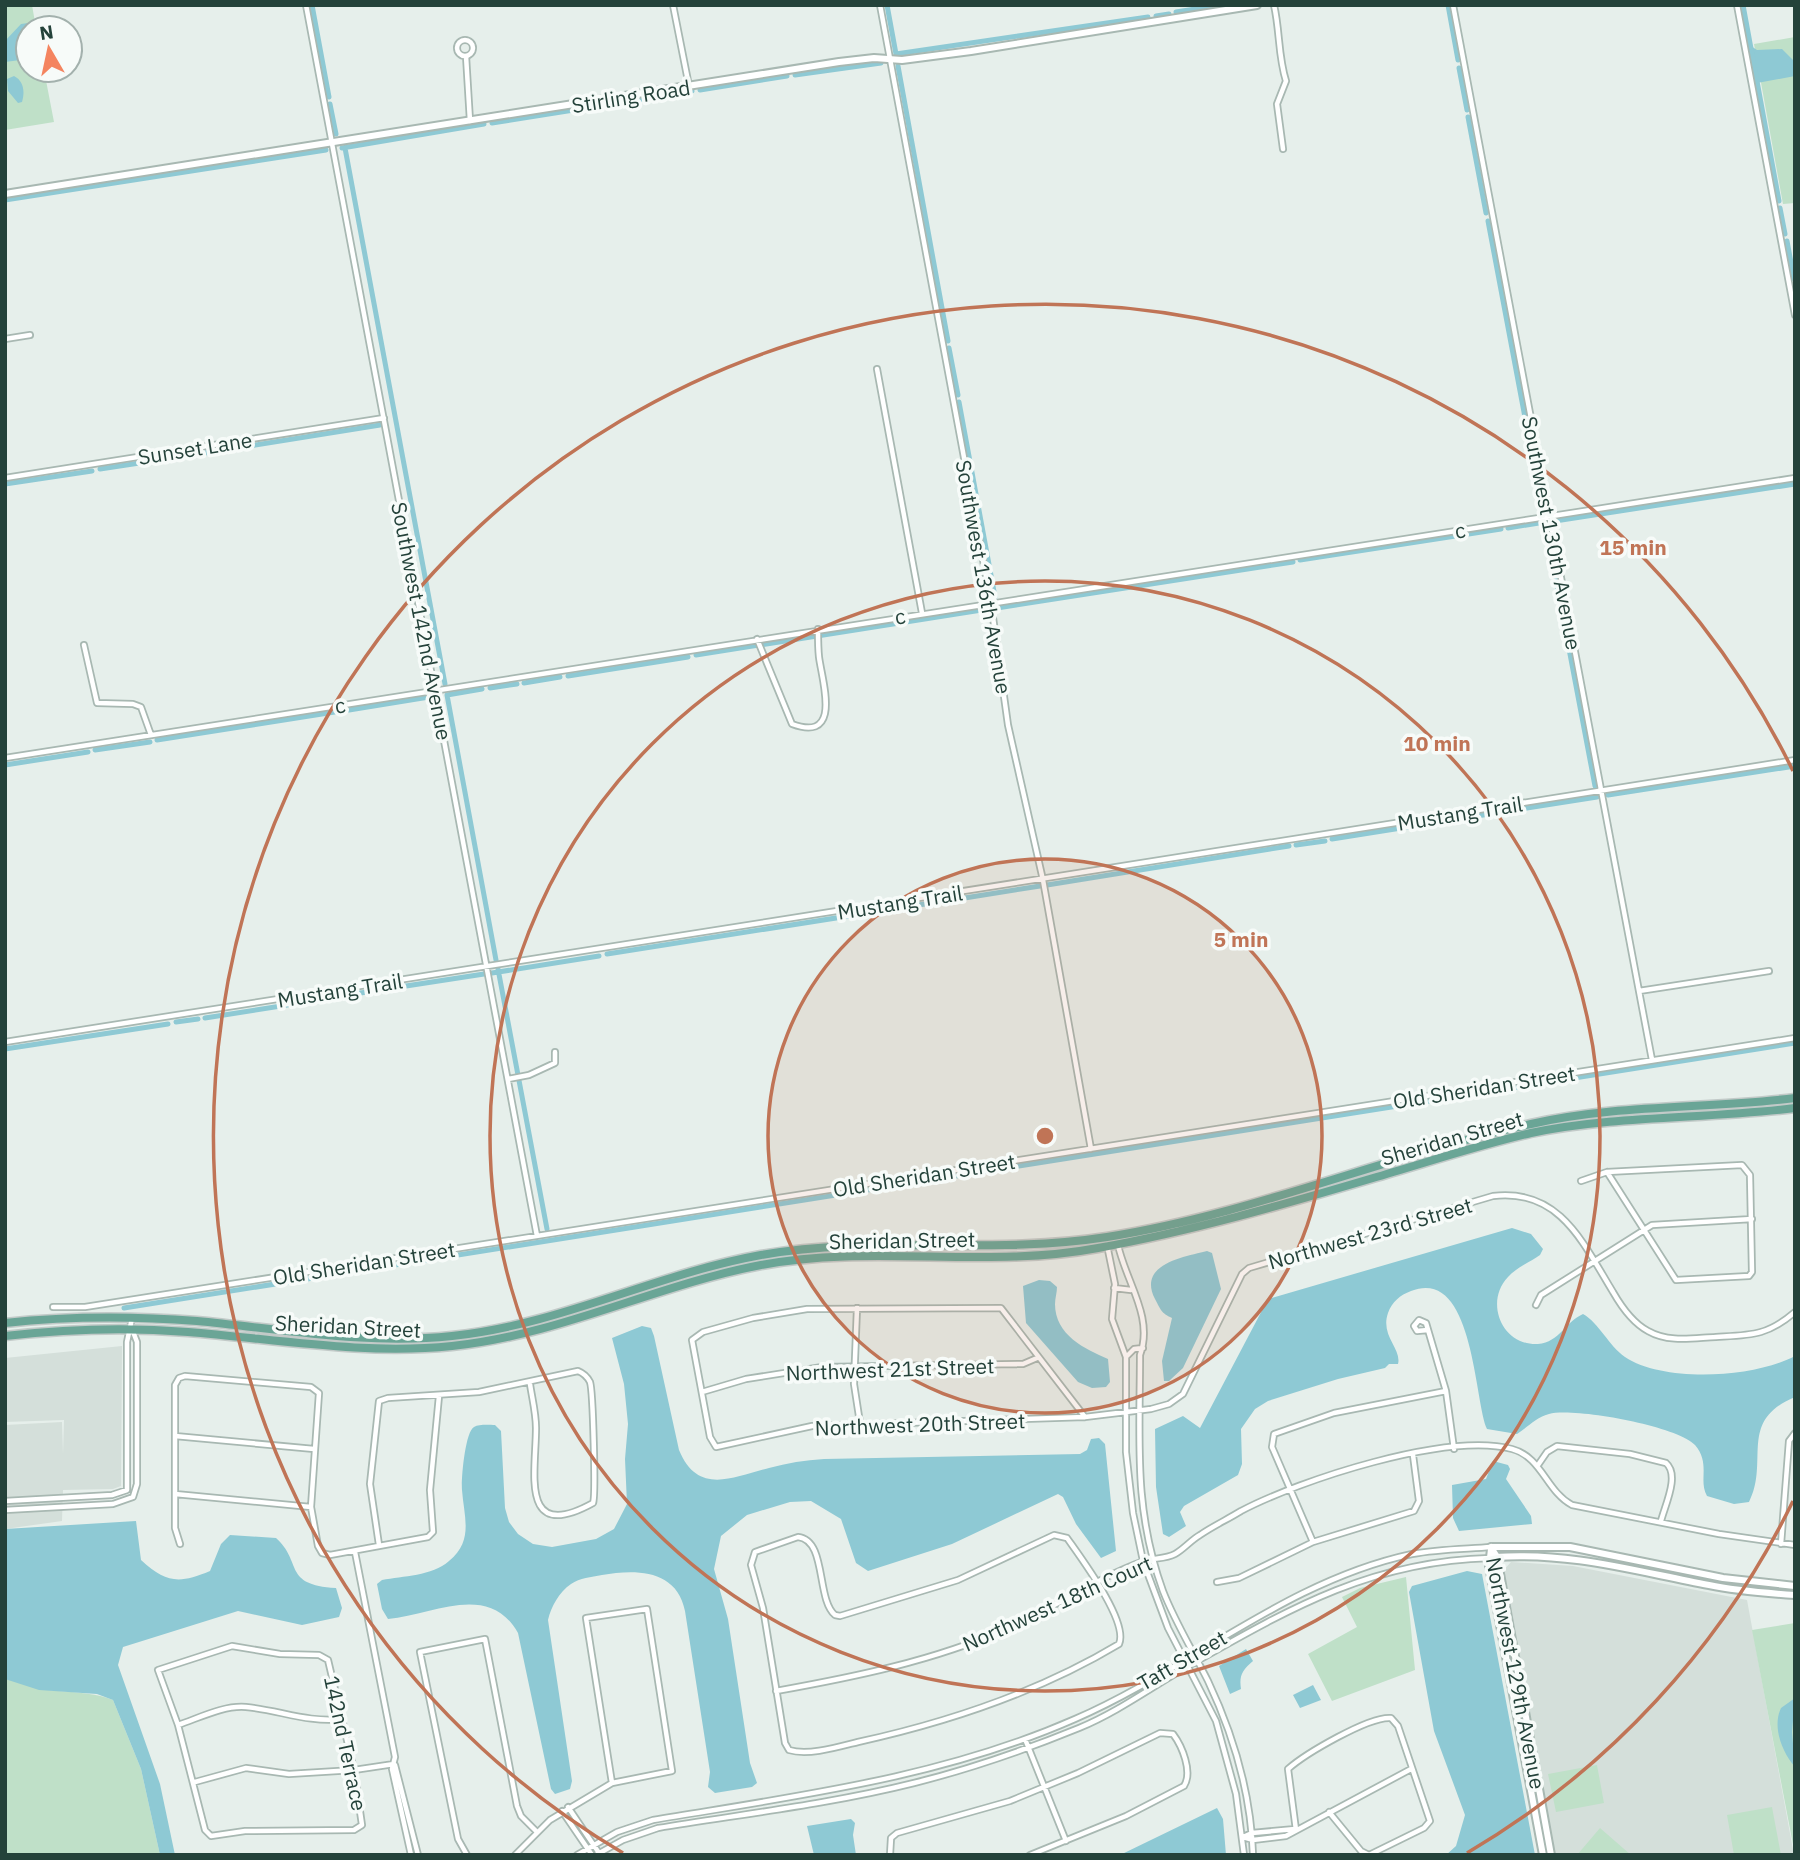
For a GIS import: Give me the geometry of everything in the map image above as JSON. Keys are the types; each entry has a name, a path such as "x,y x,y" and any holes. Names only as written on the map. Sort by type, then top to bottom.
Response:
{"main road":[{"name":"Sheridan Street","path":"1117,1240 1242,1207 1458,1143 1572,1115 1795,1098"},
{"name":"Sheridan Street","path":"6,1334 132,1329 334,1347 379,1349 453,1346 549,1327 729,1272 764,1265 829,1258 1020,1255 1106,1242 1206,1226 1527,1134 1611,1121 1795,1108"},
{"name":"Sheridan Street","path":"5,1323 132,1318 380,1339 440,1337 501,1329 548,1318 718,1265 762,1255 830,1249 1106,1242"},
{"path":"6,1334 21,1321"}],"street":[{"name":"Southwest 142nd Avenue","path":"306,5 537,1236"},
{"path":"673,5 690,86"},
{"name":"Southwest 136th Avenue","path":"880,5 990,603 1008,725 1043,880 1091,1149"},
{"name":"Stirling Road","path":"5,194 839,62 891,58 902,60 971,51 1257,5"},
{"path":"1274,5 1281,41 1279,63 1286,81 1277,104 1283,149"},
{"name":"Southwest 130th Avenue","path":"1453,5 1652,1060"},
{"path":"1737,5 1795,315"},
{"path":"466,56 470,121"},
{"path":"5,339 30,335"},
{"path":"877,369 922,613"},
{"name":"Sunset Lane","path":"5,478 384,418"},
{"name":"c","path":"5,758 758,640 818,635 922,613 1795,478"},
{"path":"758,640 771,668 784,710 792,724 803,728 817,726 825,717 827,699 818,635"},
{"path":"84,645 97,703 133,704 141,707 151,735"},
{"name":"Mustang Trail","path":"5,1042 1795,760"},
{"path":"1639,991 1769,971"},
{"name":"Old Sheridan Street","path":"53,1307 85,1307 1795,1038"},
{"path":"508,1079 529,1075 555,1063 555,1052"},
{"path":"1581,1181 1607,1172 1737,1163 1746,1167 1750,1175 1752,1272 1749,1276 1676,1280 1607,1172"},
{"name":"Northwest 23rd Street","path":"1127,1412 1168,1404 1183,1394 1242,1274 1249,1268 1493,1196 1526,1196 1547,1205 1565,1218 1593,1260"},
{"path":"1536,1305 1541,1295 1652,1225 1752,1219"},
{"path":"1117,1240 1145,1323 1139,1410 1139,1472 1154,1559 1163,1591 1224,1717 1237,1753 1247,1793 1253,1855"},
{"path":"1106,1242 1114,1288 1112,1319 1126,1357 1126,1452 1133,1513 1143,1561 1168,1628 1216,1721 1237,1794 1244,1855"},
{"path":"1593,1260 1621,1306 1647,1331 1673,1339 1758,1335 1777,1328 1795,1312"},
{"path":"1114,1288 1132,1290"},
{"path":"857,1308 854,1384 860,1423"},
{"path":"702,1392 692,1340 704,1332 754,1318 807,1309 1001,1308 1037,1358 1086,1417"},
{"path":"5,1501 122,1494 127,1489 127,1342 132,1329 132,1318"},
{"path":"5,1510 113,1504 133,1497 137,1484 137,1342 132,1329"},
{"path":"1428,1330 1446,1391 1454,1449"},
{"path":"1126,1357 1134,1349 1143,1348"},
{"name":"Northwest 21st Street","path":"702,1392 789,1370 855,1366 1023,1364 1037,1358"},
{"path":"379,1545 370,1484 379,1401 530,1384 578,1371 584,1373 590,1382 594,1413 592,1458 596,1494 593,1503 553,1515 543,1512 537,1505 533,1475 536,1425 530,1384"},
{"path":"180,1544 175,1528 175,1385 179,1378 185,1376 311,1387 319,1392 311,1507 318,1546 322,1553 330,1555 428,1537 433,1532 430,1476 439,1396"},
{"path":"1312,1542 1271,1442 1274,1434 1334,1413 1446,1391"},
{"name":"Northwest 20th Street","path":"702,1392 710,1437 716,1447 725,1447 765,1434 812,1426 860,1423 989,1423 1127,1412"},
{"path":"1781,1544 1789,1441 1794,1434"},
{"path":"175,1436 314,1449"},
{"path":"1538,1465 1546,1452 1557,1446 1629,1454 1670,1466 1672,1477 1661,1521"},
{"name":"Northwest 18th Court","path":"776,1691 858,1676 955,1649 1005,1630 1143,1561 1174,1555 1199,1535 1290,1489 1341,1470 1412,1455 1454,1449 1500,1447 1515,1450 1538,1465 1556,1494 1572,1505 1795,1545"},
{"path":"1217,1582 1239,1578 1312,1542 1407,1515 1417,1507 1412,1455"},
{"path":"175,1494 311,1507"},
{"path":"1062,1535 1098,1583 1122,1638 1119,1644 1107,1651 1055,1678 937,1723 844,1745 797,1753 789,1750 751,1558 755,1552 798,1537 806,1538 811,1543 828,1607 835,1615 895,1601 958,1580 1062,1535"},
{"name":"Taft Street","path":"577,1855 617,1832 653,1820 907,1775 1025,1739 1077,1719 1264,1612 1327,1582 1374,1564 1412,1554 1491,1547 1570,1547 1723,1578 1795,1586"},
{"name":"Northwest 129th Avenue","path":"1491,1547 1543,1855"},
{"path":"355,1552 394,1764 418,1855"},
{"path":"1412,1554 1415,1566"},
{"name":"Taft Street","path":"597,1854 622,1840 658,1828 912,1784 1028,1747 1082,1727 1269,1620 1331,1590 1380,1573 1415,1566 1532,1555 1568,1557 1636,1568 1712,1586 1795,1595"},
{"name":"Northwest 129th Avenue","path":"1493,1558 1551,1855"},
{"path":"1636,1568 1638,1559"},
{"path":"1327,1582 1331,1590"},
{"path":"515,1855 536,1831 562,1811 612,1783 672,1771 647,1609 586,1618 612,1783"},
{"path":"1264,1612 1269,1620"},
{"path":"467,1855 458,1839 420,1652 485,1639 517,1806 521,1816 536,1831"},
{"name":"142nd Terrace","path":"178,1725 158,1670 232,1646 280,1654 319,1655 328,1660 354,1770 362,1825 354,1830 245,1830 211,1836 205,1830 195,1782"},
{"path":"342,1719 316,1722 244,1706 178,1725 195,1782 246,1768 289,1774 354,1770 394,1764"},
{"path":"1296,1829 1288,1769 1376,1720 1391,1718 1398,1726 1430,1821 1424,1828 1369,1855 1362,1851 1329,1812"},
{"path":"890,1855 891,1838 897,1833 1010,1801 1165,1731 1177,1738 1188,1779 1184,1786 1126,1816 1030,1855"},
{"path":"1025,1739 1066,1841"},
{"path":"394,1764 392,1769 411,1855"},
{"path":"1528,1773 1535,1765"},
{"path":"1243,1837 1253,1840 1286,1836 1411,1769"},
{"path":"568,1807 597,1854"},
{"path":"562,1811 587,1848 597,1854"},
{"path":"1243,1837 1252,1833 1296,1829"}],"shaded area":[{"path":"122,1346 121,1486 113,1489 63,1490 62,1521 5,1529 5,1425 62,1422 63,1454 64,1420 5,1422 5,1358"},
{"path":"1511,1562 1573,1566 1747,1600 1794,1855 1555,1855 1503,1571"}],"green space":[{"path":"5,5 32,5 34,14 14,14 14,84 47,84 54,122 5,130"},
{"path":"1795,37 1795,203 1783,204 1754,44"},
{"path":"1406,1577 1415,1670 1332,1701 1308,1654 1357,1627 1342,1597 1360,1588"},
{"path":"1795,1623 1795,1855 1752,1630"},
{"path":"11,1678 36,1688 113,1700 141,1769 160,1855 5,1855 5,1679"},
{"path":"1597,1765 1604,1803 1556,1812 1548,1774"},
{"path":"1772,1807 1781,1855 1734,1855 1727,1815"},
{"path":"1600,1828 1631,1855 1577,1855"}],"water":[{"path":"14,31 14,61 5,62 5,41"},
{"path":"1751,46 1757,50 1782,49 1795,62 1795,76 1757,83"},
{"path":"14,76 14,84 22,84 22,102 18,103 8,91 7,79"},
{"path":"1512,1228 1531,1234 1543,1249 1540,1255 1508,1277 1498,1298 1497,1310 1506,1330 1525,1343 1538,1344 1552,1340 1583,1314 1625,1357 1662,1371 1709,1375 1733,1373 1757,1369 1795,1356 1795,1397 1777,1407 1766,1418 1760,1430 1755,1487 1749,1502 1734,1504 1707,1496 1702,1459 1695,1445 1685,1438 1648,1425 1580,1413 1561,1413 1540,1418 1517,1434 1487,1429 1468,1340 1459,1316 1448,1298 1432,1289 1407,1293 1397,1299 1388,1313 1387,1329 1397,1353 1398,1364 1389,1364 1385,1368 1338,1379 1268,1401 1255,1409 1241,1429 1242,1464 1238,1475 1184,1506 1180,1512 1186,1526 1169,1537 1163,1534 1156,1487 1155,1429 1183,1416 1200,1428 1268,1299"},
{"path":"1207,1251 1212,1253 1221,1289 1183,1368 1169,1381 1164,1381 1162,1361 1172,1318 1162,1311 1155,1299 1151,1287 1152,1278 1157,1270 1166,1264"},
{"path":"1039,1280 1050,1281 1057,1287 1056,1315 1066,1332 1090,1351 1108,1359 1110,1382 1106,1387 1092,1388 1078,1382 1026,1323 1023,1286"},
{"path":"642,1326 651,1328 654,1336 679,1450 687,1464 706,1478 718,1480 789,1463 824,1459 1080,1454 1087,1450 1091,1439 1099,1438 1105,1444 1116,1551 1101,1558 1076,1524 1063,1497 1058,1494 952,1544 868,1571 856,1563 841,1519 811,1501 790,1502 747,1515 721,1536 714,1569 728,1619 750,1763 757,1783 752,1787 715,1793 708,1787 710,1772 685,1611 680,1597 664,1580 641,1573 615,1573 578,1580 559,1595 548,1620 572,1781 570,1789 555,1794 551,1789 518,1633 506,1617 492,1608 459,1605 388,1619 382,1609 377,1584 382,1580 434,1570 457,1553 465,1537 466,1528 462,1485 464,1457 471,1431 479,1425 495,1425 501,1431 505,1508 509,1522 518,1534 533,1544 552,1547 596,1539 614,1529 627,1504 625,1459 628,1424 624,1384 612,1338"},
{"path":"1493,1461 1508,1465 1510,1469 1506,1479 1531,1516 1532,1524 1459,1531 1453,1518 1452,1485 1486,1479"},
{"path":"136,1521 141,1560 166,1577 190,1578 210,1571 221,1544 230,1535 276,1538 300,1577 319,1586 336,1588 342,1608 339,1617 302,1625 238,1611 123,1647 118,1665 160,1784 175,1855 160,1855 141,1769 113,1700 97,1694 39,1690 5,1679 5,1529"},
{"path":"1467,1571 1482,1574 1535,1855 1446,1855 1456,1846 1465,1815 1434,1731 1409,1592 1412,1586"},
{"path":"1246,1649 1253,1661 1242,1674 1241,1689 1230,1694 1219,1666"},
{"path":"1313,1685 1321,1700 1300,1708 1293,1695"},
{"path":"1795,1698 1792,1732 1795,1767 1782,1747 1778,1715 1781,1708"},
{"path":"1217,1808 1223,1819 1226,1855 1120,1855"},
{"path":"851,1819 855,1823 853,1835 856,1855 814,1855 807,1826"}],"waterway":[{"path":"312,5 329,97"},
{"path":"887,5 896,54 1148,17"},
{"path":"1176,12 1221,5"},
{"path":"1448,5 1458,60"},
{"path":"1743,5 1779,201"},
{"path":"1156,16 1169,14"},
{"path":"795,75 881,63"},
{"path":"898,66 948,341"},
{"path":"1459,68 1467,110"},
{"path":"700,90 787,76"},
{"path":"657,97 692,91"},
{"path":"587,108 650,98"},
{"path":"330,104 336,134"},
{"path":"492,123 580,109"},
{"path":"1468,117 1486,213"},
{"path":"342,148 484,124"},
{"path":"345,148 445,684"},
{"path":"5,200 326,150"},
{"path":"1780,208 1785,234"},
{"path":"1488,221 1530,444"},
{"path":"1787,241 1794,279"},
{"path":"949,348 958,395"},
{"path":"959,402 995,597"},
{"path":"199,454 380,425"},
{"path":"1531,452 1543,513"},
{"path":"100,469 192,455"},
{"path":"5,484 92,471"},
{"path":"1555,521 1795,484"},
{"path":"1508,528 1545,522 1595,786"},
{"path":"1300,560 1501,529"},
{"path":"997,608 1293,562"},
{"path":"696,655 988,609"},
{"path":"568,676 688,657"},
{"path":"524,683 560,677"},
{"path":"490,688 517,684"},
{"path":"482,689 447,695 496,960"},
{"path":"349,710 429,697"},
{"path":"157,740 341,711"},
{"path":"95,750 150,742"},
{"path":"5,765 88,752"},
{"path":"1608,795 1795,766"},
{"path":"1332,839 1597,797"},
{"path":"1296,845 1325,841"},
{"path":"1047,885 1289,846"},
{"path":"952,900 1040,886"},
{"path":"607,954 944,901"},
{"path":"492,973 599,956"},
{"path":"498,969 547,1229"},
{"path":"341,996 484,974"},
{"path":"205,1018 332,998"},
{"path":"176,1022 198,1019"},
{"path":"5,1049 168,1024"},
{"path":"124,1308 1795,1043"}]}
